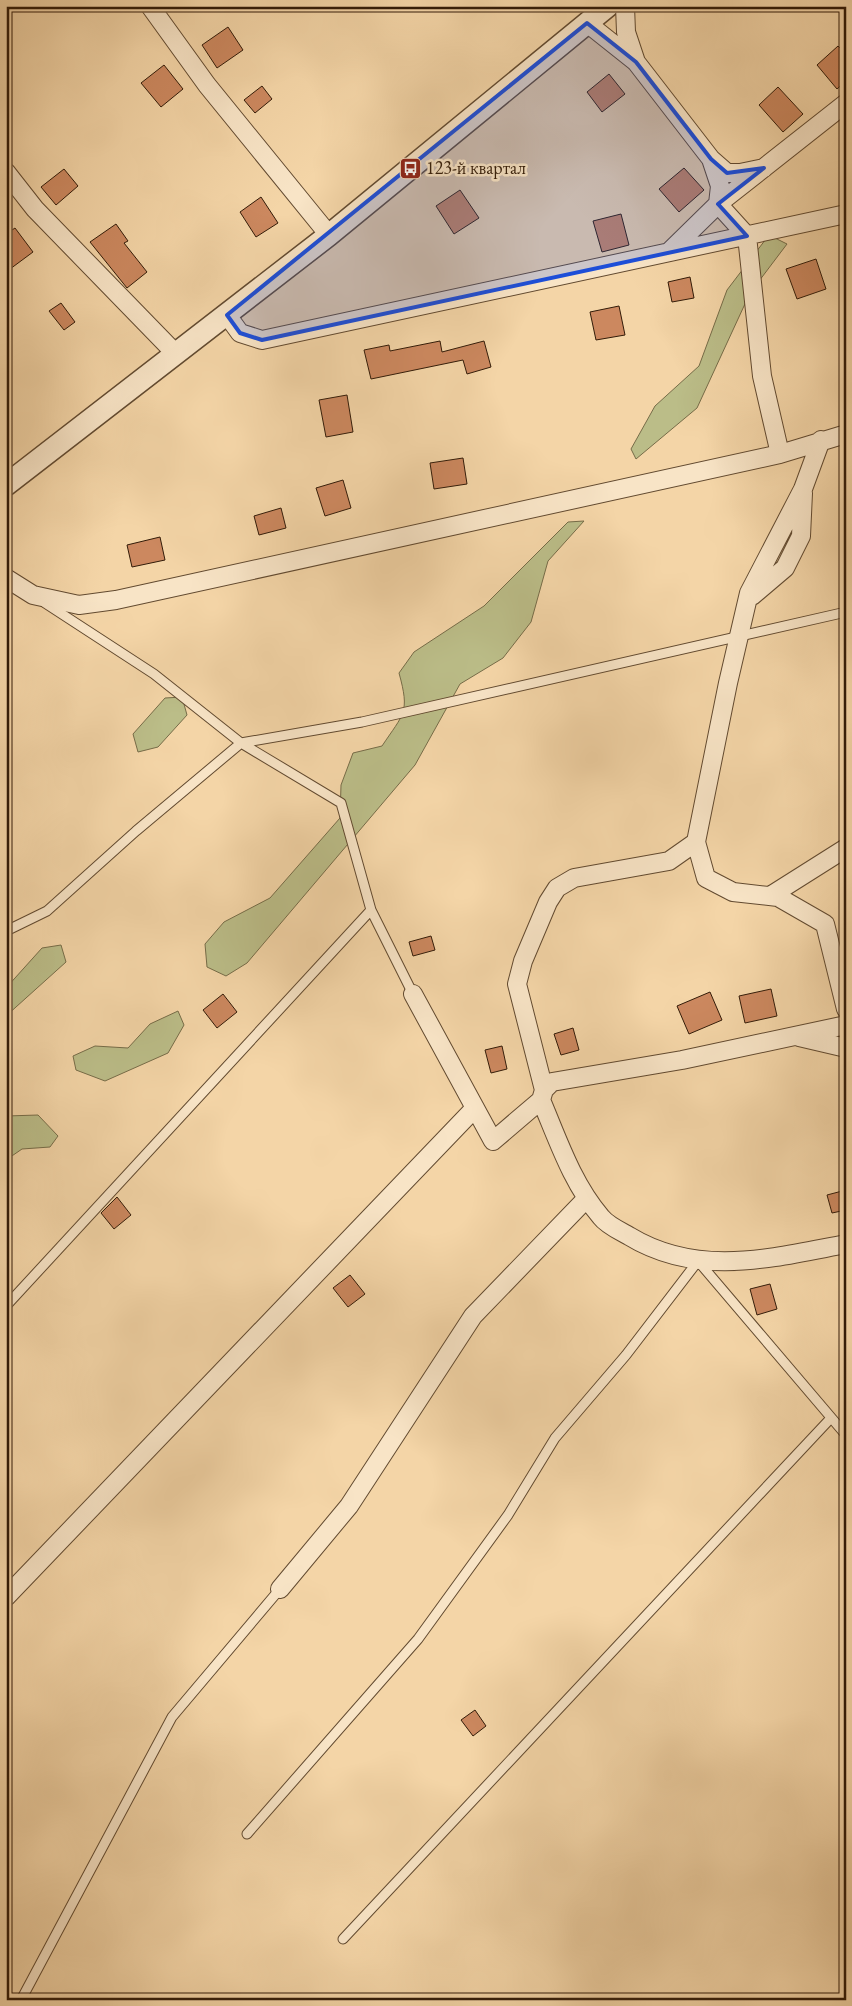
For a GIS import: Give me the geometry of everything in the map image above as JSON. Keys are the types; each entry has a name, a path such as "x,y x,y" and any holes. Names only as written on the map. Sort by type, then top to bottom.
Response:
{"street":[{"path":"150,6 207,84 329,234"},
{"path":"6,485 329,234 608,6"},
{"path":"625,6 626,32 636,62"},
{"path":"587,23 636,62 711,159 727,173 740,173 764,168"},
{"path":"669,252 718,204 846,103"},
{"path":"711,159 720,186 718,204 747,236 762,376 780,454"},
{"path":"6,172 35,209 176,354"},
{"path":"227,315 240,333 250,338 262,340 846,214"},
{"path":"6,578 33,595 79,605 116,600 780,454 821,440 846,434"},
{"path":"821,440 803,489 747,599 696,842 706,878 733,892 778,897 825,924 846,1010"},
{"path":"696,842 668,861 574,878 557,888 548,902 523,961 516,984 542,1095 577,1185 602,1220 649,1248 698,1261 751,1262 846,1244"},
{"path":"770,896 846,848"},
{"path":"412,994 493,1141 542,1095 552,1082 682,1060 791,1035 846,1025"},
{"path":"791,1035 845,1047"},
{"path":"6,1597 474,1109"},
{"path":"280,1589 349,1506 473,1316 587,1198"}],"lane":[{"path":"33,595 154,674 241,743 340,803 371,910 412,994"},
{"path":"6,931 47,911 136,831 241,743 362,722 846,612"},
{"path":"6,1306 371,910"},
{"path":"247,1834 418,1639 508,1515 555,1438 626,1355 698,1261 846,1435"},
{"path":"343,1939 831,1418"},
{"path":"21,2000 172,1717 280,1589"}],"highlighted area":[{"path":"587,23 636,62 711,159 727,173 764,168 718,204 747,236 262,340 240,333 227,315"}],"green space":[{"path":"769,235 787,244 750,293 697,408 636,459 631,449 655,406 699,366 727,290"},
{"path":"584,521 548,561 531,622 503,658 460,684 415,765 247,963 226,976 207,967 205,944 224,922 270,898 340,818 341,785 353,753 382,746 400,719 403,712 404,697 399,673 414,652 484,606 568,522"},
{"path":"182,697 187,715 158,747 138,752 133,734 165,698"},
{"path":"61,945 66,962 6,1016 6,988 42,948"},
{"path":"178,1011 184,1025 168,1053 105,1081 76,1070 73,1056 95,1046 128,1048 150,1024"},
{"path":"38,1115 58,1136 50,1147 22,1149 6,1160 6,1116"}],"building":[{"path":"228,27 243,50 217,68 202,45"},
{"path":"838,46 846,54 846,81 837,89 817,65"},
{"path":"164,65 183,89 161,107 141,83"},
{"path":"609,74 625,94 602,112 587,92"},
{"path":"262,86 272,99 255,113 244,100"},
{"path":"778,87 803,114 783,132 759,105"},
{"path":"684,168 704,190 679,212 659,189"},
{"path":"64,169 78,186 56,205 41,187"},
{"path":"460,190 479,218 454,234 436,206"},
{"path":"261,197 278,223 256,237 240,212"},
{"path":"621,214 629,245 602,252 593,221"},
{"path":"116,224 128,241 124,243 147,272 127,288 90,242"},
{"path":"15,228 33,252 6,272 6,234"},
{"path":"816,259 826,289 797,299 786,269"},
{"path":"690,277 694,298 672,302 668,282"},
{"path":"61,303 75,322 64,330 49,311"},
{"path":"619,306 625,335 596,340 590,312"},
{"path":"440,341 442,352 484,341 491,367 467,374 463,360 371,379 364,350 389,345 390,351"},
{"path":"347,395 353,432 326,437 319,400"},
{"path":"463,458 467,484 434,489 430,463"},
{"path":"343,480 351,508 325,516 316,488"},
{"path":"281,508 286,528 259,535 254,516"},
{"path":"160,537 165,560 132,567 127,545"},
{"path":"431,936 435,950 413,956 409,942"},
{"path":"771,989 777,1016 745,1023 739,996"},
{"path":"710,992 722,1020 689,1034 677,1006"},
{"path":"223,994 237,1012 217,1028 203,1010"},
{"path":"573,1028 579,1050 561,1055 554,1034"},
{"path":"502,1046 507,1069 491,1073 485,1050"},
{"path":"846,1190 846,1210 832,1213 827,1195"},
{"path":"117,1197 131,1215 114,1229 101,1213"},
{"path":"350,1275 365,1294 348,1307 333,1288"},
{"path":"770,1284 777,1309 757,1315 750,1289"},
{"path":"475,1710 486,1726 473,1736 461,1720"}],"place":[{"name":"123-й квартал","path":"410,168"}]}
